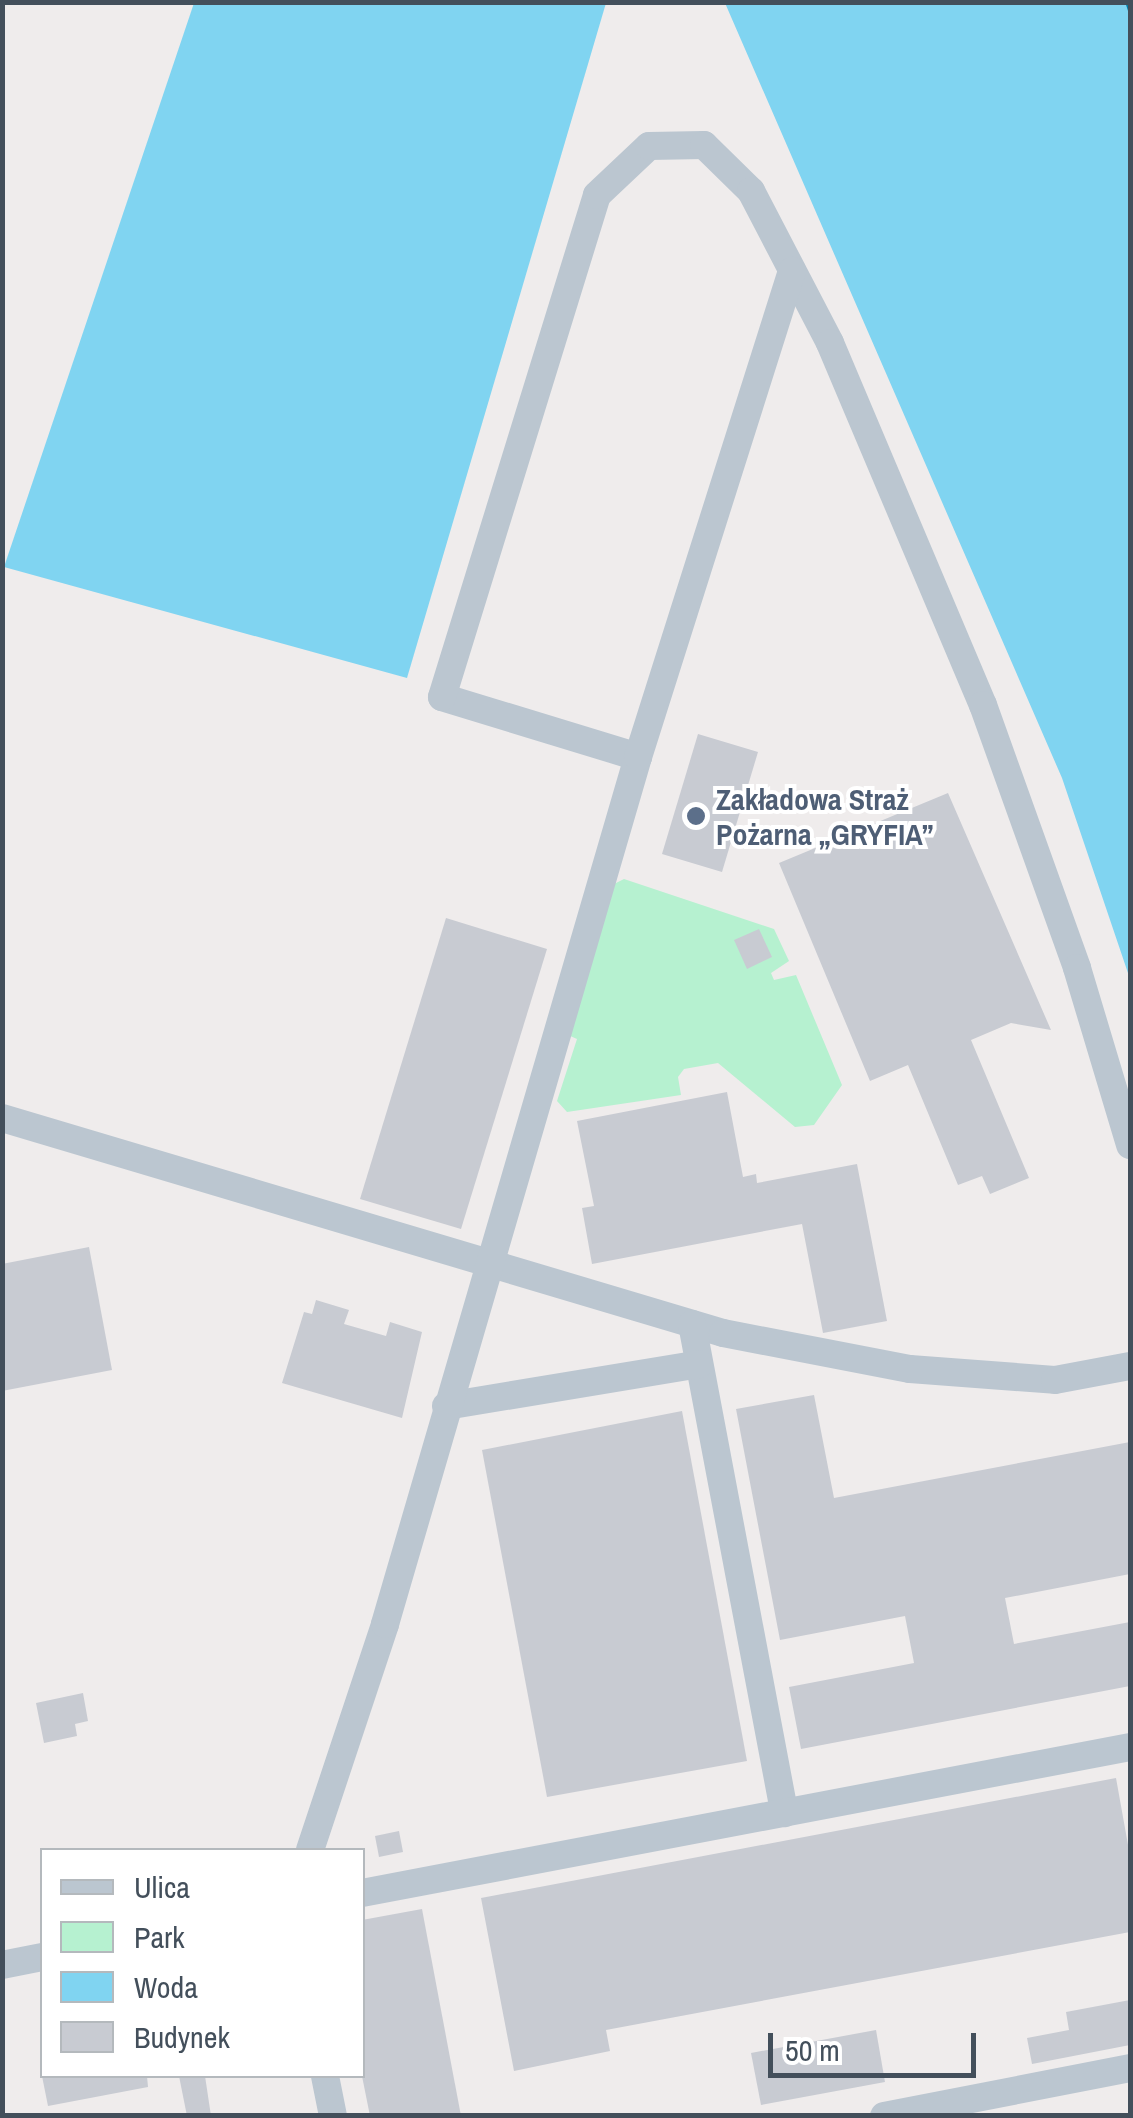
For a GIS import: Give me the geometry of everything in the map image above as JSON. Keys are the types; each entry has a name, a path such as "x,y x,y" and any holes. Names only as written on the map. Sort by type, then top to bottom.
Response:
{"lane":[{"path":"638,757 442,698 596,195 649,146 704,145 751,191 830,343 982,705 1077,968 1130,1146"},
{"path":"311,1848 385,1624 487,1263 638,757 792,270"},
{"path":"2,1118 692,1324 910,1369 1056,1380 1130,1366"},
{"path":"692,1324 784,1812"},
{"path":"446,1406 699,1364"},
{"path":"365,1892 1130,1746"},
{"path":"2,1965 40,1957"},
{"path":"884,2116 1130,2068"},
{"path":"324,2078 332,2116"}],"green space":[{"path":"624,879 774,929 789,961 771,973 774,980 796,975 842,1085 814,1125 795,1127 718,1063 684,1069 678,1077 681,1095 567,1112 557,1101 577,1039 568,1035 614,884"}],"water":[{"path":"194,3 606,3 407,678 4,567"},
{"path":"725,3 1130,3 1130,979 1062,778"}],"building":[{"path":"698,734 758,752 722,872 662,854"},
{"path":"948,793 1051,1030 1011,1023 971,1040 1029,1178 990,1194 982,1176 958,1185 908,1065 870,1081 779,863"},
{"path":"446,918 547,949 461,1229 360,1199"},
{"path":"759,929 772,957 747,969 734,940"},
{"path":"727,1092 743,1177 756,1174 757,1183 857,1164 887,1321 823,1333 802,1224 592,1264 582,1208 594,1206 577,1121"},
{"path":"89,1247 112,1370 2,1391 2,1264"},
{"path":"316,1300 349,1310 344,1324 386,1336 390,1322 422,1332 402,1418 282,1383 304,1312 312,1314"},
{"path":"814,1395 834,1498 1130,1442 1130,1574 1005,1598 1014,1644 1130,1622 1130,1686 801,1749 789,1687 914,1663 905,1616 780,1640 736,1409"},
{"path":"682,1411 747,1761 547,1797 482,1450"},
{"path":"83,1693 88,1721 75,1724 77,1736 44,1743 36,1703"},
{"path":"1116,1778 1130,1856 1130,1932 606,2030 610,2051 514,2071 481,1898"},
{"path":"399,1831 403,1852 379,1857 375,1836"},
{"path":"422,1909 461,2116 370,2116 362,2078 365,1919"},
{"path":"1130,2000 1130,2045 1032,2064 1027,2038 1069,2030 1066,2012"},
{"path":"876,2030 885,2082 761,2105 751,2053"},
{"path":"42,2078 147,2078 148,2087 48,2106"},
{"path":"179,2078 205,2078 211,2116 187,2116"}],"ferry route":[{"path":"1127,2 1130,11"}],"place":[{"name":"Zakładowa Straż Pożarna „GRYFIA”","path":"696,816"}]}
